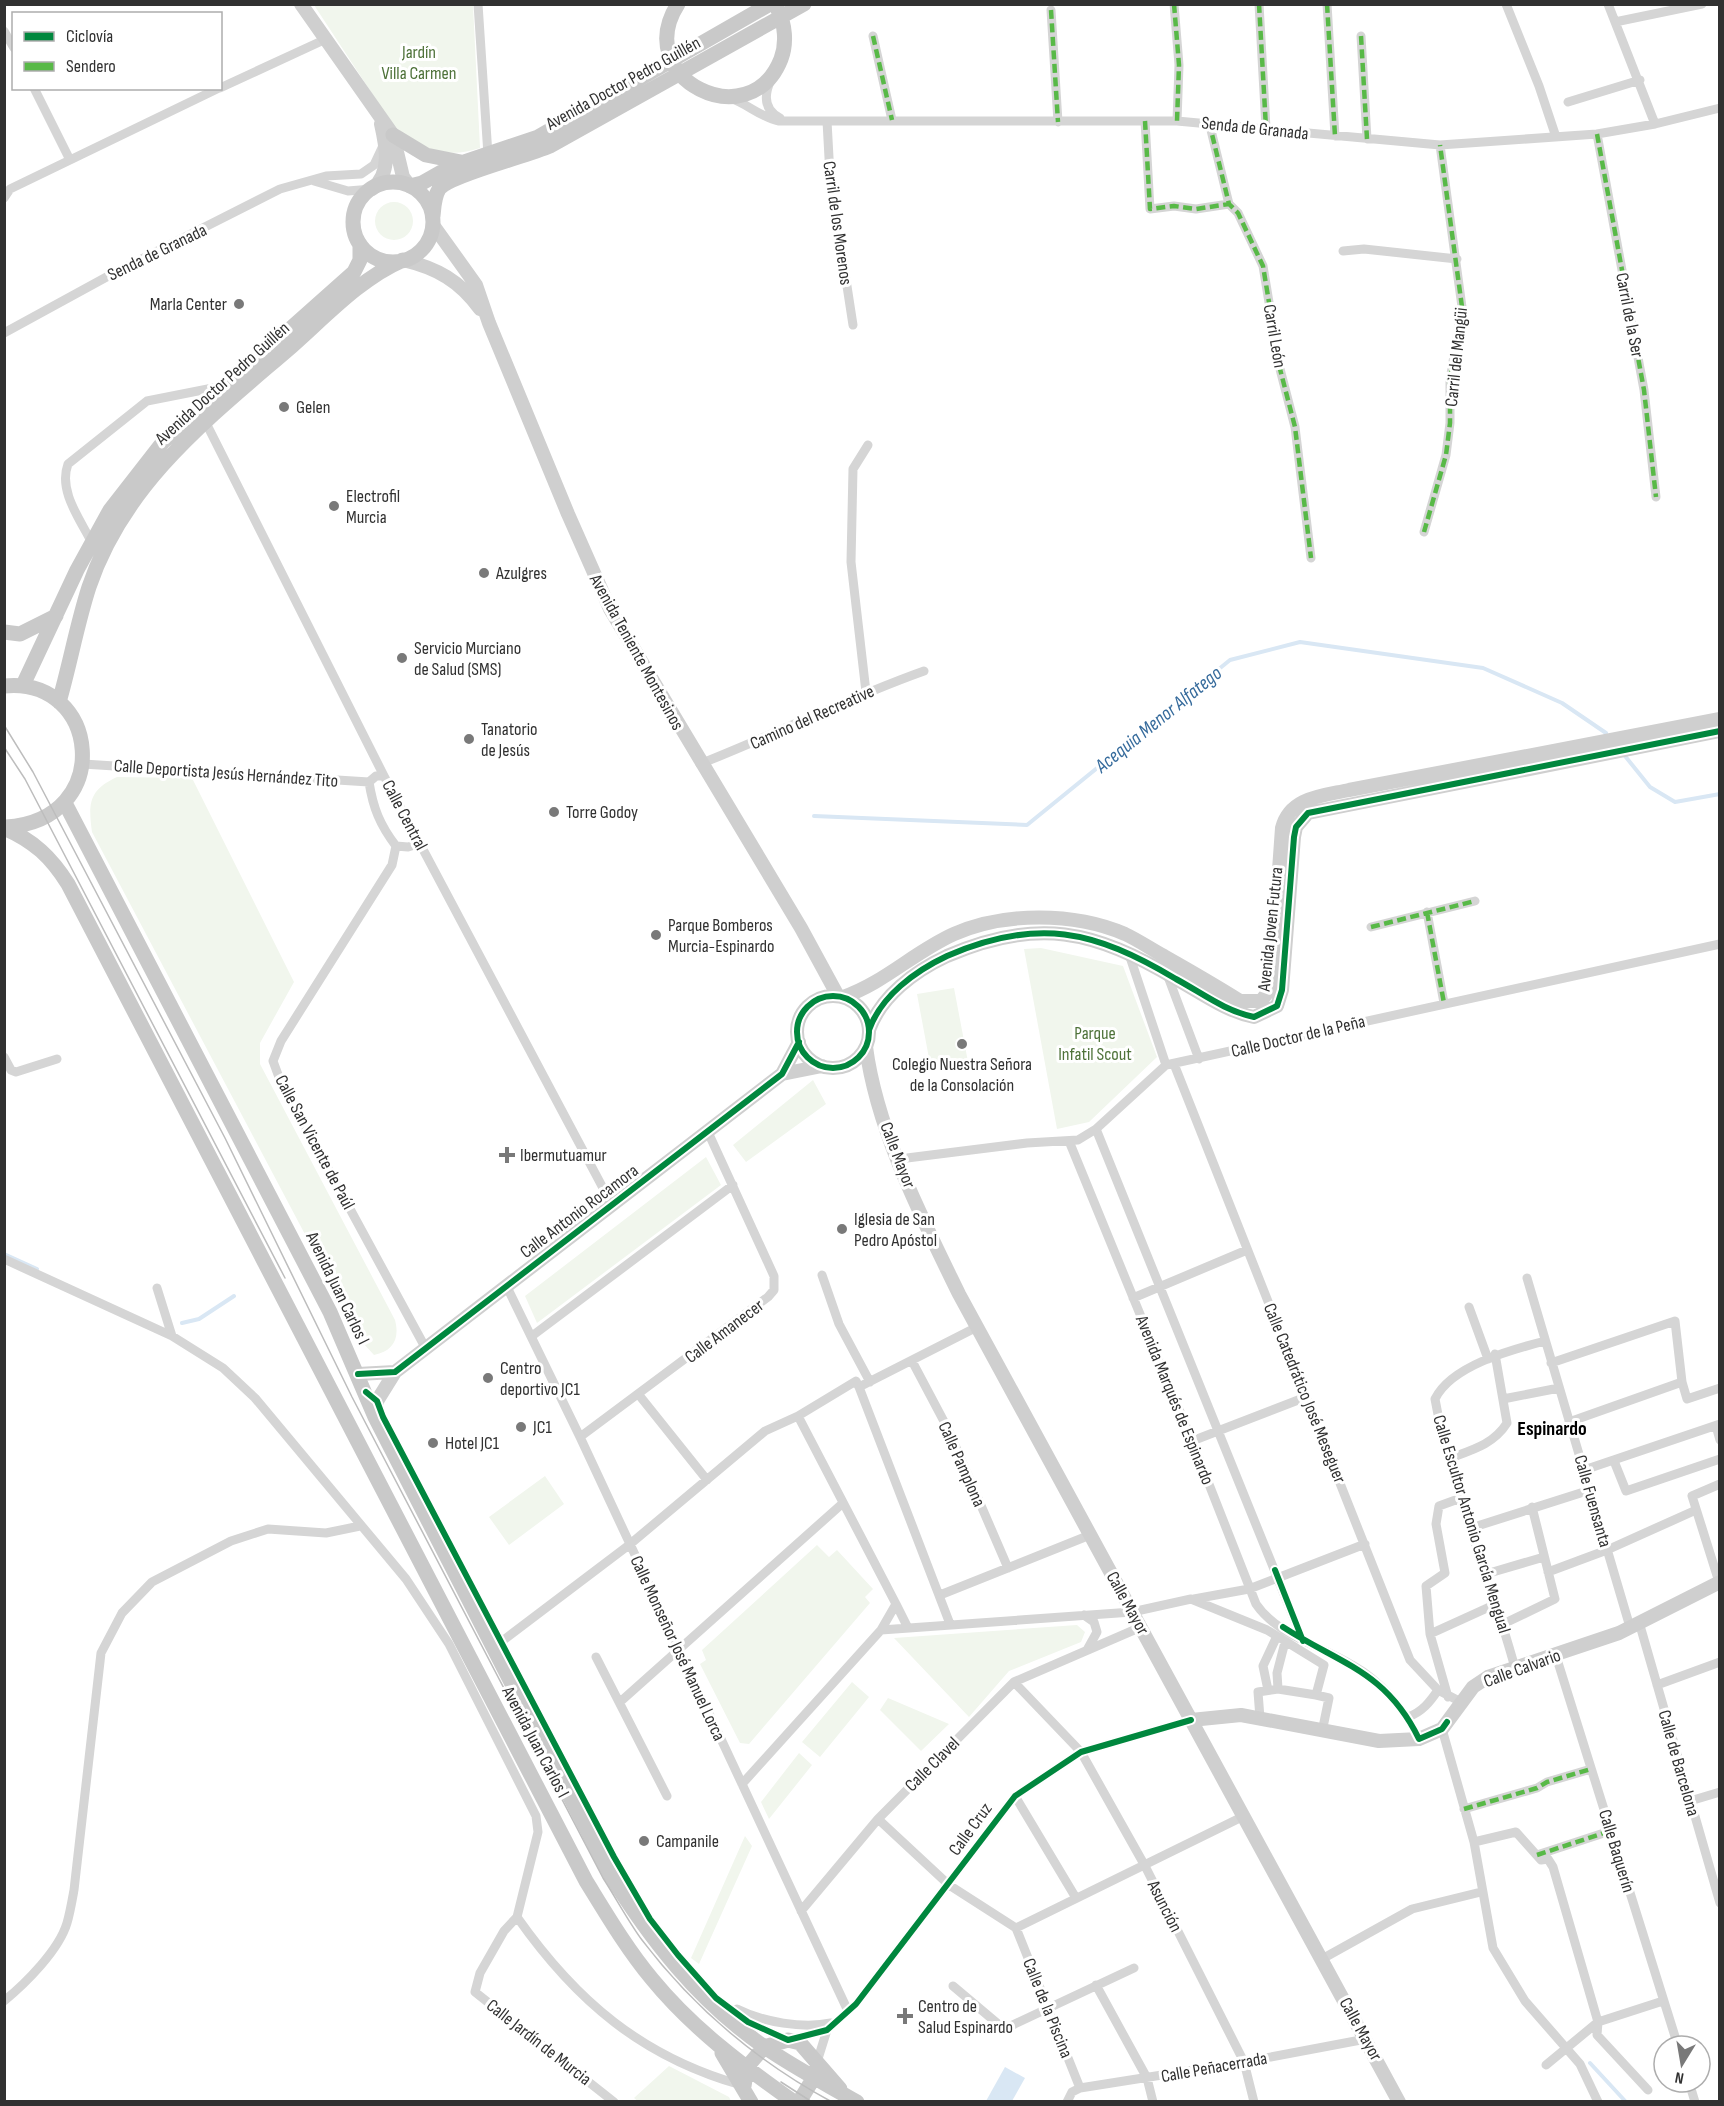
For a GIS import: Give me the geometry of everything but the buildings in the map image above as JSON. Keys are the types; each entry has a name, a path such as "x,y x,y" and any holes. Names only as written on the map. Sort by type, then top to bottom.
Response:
{"main road":[{"path":"301,4 380,119 389,138 403,177 427,201 433,221 426,244 416,254 403,260 379,259 360,244 354,227 356,209 383,176 389,138"},
{"path":"674,9 667,36 672,61 681,75 700,90 716,95 733,96 749,92 763,84 775,71 784,46 775,9 804,4"},
{"name":"Avenida Doctor Pedro Guillén","path":"410,186 422,183 443,169 538,137 672,61 775,9"},
{"name":"Avenida Doctor Pedro Guillén","path":"433,221 436,195 450,181 535,153 681,75 775,9"},
{"path":"389,138 426,155 464,162"},
{"path":"372,189 386,183 410,186"},
{"name":"Avenida Teniente Montesinos","path":"433,221 471,276 610,609 700,764 841,997"},
{"name":"Avenida Doctor Pedro Guillén","path":"12,682 57,616 110,510 163,442 354,272 360,260 360,244"},
{"name":"Avenida Doctor Pedro Guillén","path":"59,702 89,586 110,540 129,508 166,459 205,421 379,272 403,260"},
{"name":"Avenida Teniente Montesinos","path":"403,260 431,268 449,277 471,297 489,323"},
{"path":"4,632 20,634 57,616"},
{"path":"4,827 33,823 65,803 77,785 83,764 82,741 74,720 59,702 43,691 12,682"},
{"name":"Avenida Joven Futura","path":"841,997 874,985 920,951 956,933 988,924 1028,918 1065,919 1125,934 1240,1001 1261,1001 1268,992 1271,982 1282,828 1288,814 1297,804 1349,790 1719,719"},
{"name":"Avenida Joven Futura","path":"869,1030 880,1006 902,986 935,962 980,942 1032,932 1057,932 1106,943 1128,951 1238,1014 1254,1017 1277,1006 1282,990 1294,837 1296,827 1308,813 1719,731"},
{"name":"Avenida Juan Carlos I","path":"65,803 330,1312 358,1374 372,1397 375,1417 608,1871 657,1944 691,1984 727,2018 764,2047 813,2079 851,2099"},
{"name":"Avenida Juan Carlos I","path":"4,827 30,840 45,851 68,884 586,1881 628,1948 654,1981 716,2043 794,2102"},
{"path":"818,999 841,997 851,1001 864,1013 869,1030 866,1047 857,1058 845,1065 822,1066 807,1057 797,1034 800,1017 818,999 821,986 820,963"},
{"name":"Calle Antonio Rocamora","path":"372,1397 395,1372 425,1347 782,1074 799,1042"},
{"name":"Calle Mayor","path":"866,1047 876,1096 899,1159 933,1240 977,1327 1399,2102"},
{"name":"Calle Mayor","path":"845,1065 863,1078 876,1096"},
{"name":"Calle Antonio Rocamora","path":"782,1074 822,1066"},
{"path":"358,1374 395,1372"},
{"name":"Calle Calvario","path":"1442,1729 1455,1699 1488,1677 1556,1656 1635,1625 1719,1582"},
{"path":"1191,1720 1241,1715 1379,1741 1419,1739 1442,1729"},
{"path":"744,2102 747,2067 764,2047 788,2040 800,2043 851,2099"},
{"path":"716,2043 744,2086 751,2102"},
{"path":"799,2102 813,2079 817,2062"}],"street":[{"path":"478,4 488,155"},
{"path":"1174,4 1179,66 1177,121"},
{"path":"1259,4 1266,128"},
{"path":"1327,4 1335,136"},
{"path":"1506,4 1539,86 1556,137"},
{"path":"1608,4 1640,80 1655,124"},
{"path":"1615,22 1702,4"},
{"path":"1051,10 1058,122"},
{"path":"4,31 12,45"},
{"path":"873,36 892,120"},
{"path":"1361,36 1367,140"},
{"path":"222,87 326,39"},
{"path":"775,71 766,92 766,102 771,113 787,121"},
{"path":"1568,102 1640,80"},
{"path":"35,90 69,158"},
{"path":"4,198 10,189 69,158 216,90"},
{"name":"Senda de Granada","path":"716,95 738,101 772,119 787,121 1209,122 1440,146 1597,134 1655,124 1719,108"},
{"name":"Carril de los Morenos","path":"827,121 830,176 853,325"},
{"path":"1144,121 1150,209 1174,206 1196,209 1229,204"},
{"name":"Carril León","path":"1209,122 1229,204 1238,213 1263,266 1280,369 1295,428 1311,558"},
{"name":"Carril de la Ser","path":"1597,134 1644,390 1656,497"},
{"name":"Senda de Granada","path":"4,333 112,274 280,189 326,176 355,176 368,171 379,158 389,138"},
{"name":"Carril del Mangüi","path":"1425,532 1446,455 1450,423 1450,380 1462,307 1440,146"},
{"path":"314,181 348,191 372,189"},
{"path":"1343,251 1364,249 1457,259"},
{"path":"92,543 66,490 65,474 68,464 147,401 228,385"},
{"name":"Calle Central","path":"205,421 384,776 612,1206"},
{"path":"866,692 851,562 853,468 868,445"},
{"name":"Camino del Recreative","path":"700,764 785,730 866,692 924,671"},
{"name":"Calle Deportista Jesús Hernández Tito","path":"83,764 369,782"},
{"path":"384,776 376,777 369,782 373,807 381,827 396,846 408,847 421,843"},
{"name":"Calle San Vicente de Paúl","path":"396,846 392,865 281,1041 273,1061 280,1080 425,1347"},
{"path":"1371,927 1475,902"},
{"path":"1427,912 1444,1003"},
{"name":"Calle Doctor de la Peña","path":"1170,1065 1719,944"},
{"name":"Calle Catedrático José Meseguer","path":"1128,951 1170,1065 1247,1250 1410,1660 1438,1690 1455,1699"},
{"path":"1167,973 1199,1059"},
{"path":"4,1057 11,1070 16,1072 57,1059"},
{"path":"899,1159 1027,1143 1069,1141 1085,1137 1170,1065"},
{"name":"Avenida Marqués de Espinardo","path":"1096,1129 1303,1641"},
{"path":"532,1336 733,1185 708,1132"},
{"name":"Avenida Marqués de Espinardo","path":"1069,1141 1250,1589 1262,1613 1303,1641 1370,1676 1408,1717 1419,1739"},
{"name":"Calle Amanecer","path":"580,1437 639,1395 768,1297 774,1290 774,1276 733,1185"},
{"path":"1133,1298 1247,1250"},
{"name":"Calle Jardín de Murcia","path":"4,1259 172,1336 223,1368 255,1398 406,1579 448,1644 537,1816 538,1832 517,1917 504,1931 485,1964 475,1992 614,2102"},
{"path":"822,1275 839,1324 870,1382"},
{"name":"Calle Fuensanta","path":"1527,1278 1607,1550 1635,1625"},
{"name":"Calle Monseñor José Manuel Lorca","path":"506,1285 681,1650 848,2011"},
{"path":"157,1288 172,1336"},
{"path":"1450,1458 1481,1447 1501,1433 1507,1423 1492,1356 1469,1307"},
{"path":"1551,1363 1675,1321 1687,1399 1719,1388"},
{"path":"859,1387 977,1327"},
{"name":"Calle Escultor Antonio García Mengual","path":"1515,1668 1503,1624 1461,1498 1435,1400 1441,1387 1492,1356 1545,1341"},
{"name":"Calle Pamplona","path":"912,1361 948,1429 1008,1568"},
{"path":"501,1642 629,1545 765,1431 798,1416 856,1381 950,1624"},
{"path":"1569,1422 1683,1382"},
{"path":"1503,1400 1559,1388"},
{"path":"639,1395 707,1480"},
{"path":"372,1397 636,1896 678,1956 716,1998 748,2022 788,2040 827,2030"},
{"path":"1192,1441 1306,1397"},
{"path":"798,1416 908,1628"},
{"path":"1584,1470 1718,1425 1719,1440"},
{"path":"1614,1461 1626,1491 1719,1459"},
{"path":"1719,1484 1692,1496 1719,1582"},
{"path":"1471,1528 1590,1490"},
{"path":"1455,1699 1430,1634 1426,1586 1445,1573 1436,1524 1439,1506 1461,1498"},
{"path":"620,1702 681,1650 843,1503"},
{"path":"1503,1624 1555,1599 1532,1507"},
{"path":"1548,1572 1607,1550 1696,1510"},
{"path":"4,2001 29,1978 50,1953 67,1925 74,1890 101,1653 122,1613 152,1582 231,1541 268,1529 326,1533 360,1526"},
{"path":"940,1595 1090,1535"},
{"path":"881,1630 1132,1612 1250,1589 1365,1544"},
{"path":"1486,1574 1544,1557"},
{"path":"1191,1599 1232,1614 1276,1636 1324,1665 1316,1695"},
{"path":"742,1784 881,1630 896,1604"},
{"path":"1430,1634 1496,1604"},
{"path":"1084,1615 1094,1622 1097,1632 1088,1650"},
{"name":"Calle de Barcelona","path":"1635,1625 1657,1685 1719,1903"},
{"name":"Calle Clavel","path":"801,1911 878,1819 1014,1682 1141,1627"},
{"path":"1273,1690 1263,1666 1276,1636"},
{"path":"1273,1690 1285,1642"},
{"name":"Calle Baquerín","path":"1556,1656 1674,2034"},
{"path":"596,1657 667,1796"},
{"path":"1657,1685 1719,1662"},
{"name":"Asunción","path":"1014,1682 1081,1752 1145,1866 1244,2062 1254,2102"},
{"path":"1260,1718 1258,1692 1273,1690 1316,1695 1329,1698 1322,1732"},
{"path":"1408,1717 1417,1714 1430,1703 1438,1690"},
{"name":"Calle Cruz","path":"827,2030 848,2011 949,1885 1000,1812 1015,1796 1081,1752 1191,1720"},
{"path":"1442,1729 1474,1842 1481,1892 1493,1948 1525,2001 1580,2064 1598,2102"},
{"path":"1464,1809 1537,1788 1547,1782 1591,1769"},
{"path":"1690,1801 1719,1792"},
{"path":"1015,1796 1076,1898"},
{"path":"878,1819 949,1885 1016,1928 1244,1816"},
{"path":"1537,1855 1610,1831"},
{"path":"1474,1842 1516,1832 1541,1860 1548,1859 1553,1867 1598,2022 1597,2036 1648,2090"},
{"path":"1322,1959 1412,1909 1481,1892"},
{"path":"517,1917 542,1954 581,1997 634,2038 704,2074 744,2086"},
{"name":"Calle de la Piscina","path":"1016,1928 1050,2008 1080,2088"},
{"path":"953,1986 1004,2029 1134,1968"},
{"path":"1096,1985 1147,2078 1153,2102"},
{"path":"716,1998 746,2014 774,2021 822,2025 837,2021"},
{"path":"1546,2065 1598,2022 1663,2001"},
{"path":"817,2062 827,2030"},
{"name":"Calle Peñacerrada","path":"1080,2088 1244,2062 1366,2039"},
{"path":"1067,2102 1072,2092 1080,2088"}],"green space":[{"name":"Jardín Villa Carmen","path":"314,5 473,5 480,148 455,153 433,150 412,140 392,124"},
{"path":"394,202 408,207 413,221 408,235 394,240 380,235 375,221 380,207"},
{"path":"117,777 192,778 294,982 260,1043 260,1064 395,1320 396,1338 386,1351 374,1355 362,1342 92,832 90,813 92,798 101,787"},
{"name":"Parque Infatil Scout","path":"1041,948 1123,966 1157,1057 1089,1122 1057,1129 1024,949"},
{"path":"954,988 968,1062 931,1069 917,994"},
{"path":"813,1080 826,1104 746,1162 733,1145"},
{"path":"706,1157 721,1185 537,1323 525,1296"},
{"path":"545,1476 564,1504 509,1545 489,1517"},
{"path":"817,1545 829,1557 837,1550 873,1589 865,1597 870,1603 749,1744 740,1743 700,1664 706,1660 702,1650"},
{"path":"1077,1625 1085,1632 1081,1642 1009,1671 969,1717 894,1638"},
{"path":"852,1682 869,1697 820,1757 802,1742"},
{"path":"888,1698 949,1724 921,1751 880,1710"},
{"path":"799,1753 812,1765 769,1819 761,1802"},
{"path":"745,1836 752,1846 699,1964 691,1958"},
{"path":"669,2066 729,2097 731,2101 639,2102 634,2098"}],"water":[{"path":"1005,2067 1025,2078 1012,2101 986,2101"}],"waterway":[{"name":"Acequia Menor Alfatego","path":"814,816 1027,825 1230,660 1300,642 1483,668 1562,703 1606,733"},
{"name":"Acequia Menor Alfatego","path":"1625,756 1650,787 1675,802 1720,794"},
{"name":"Acequia Menor Alfatego","path":"4,1254 37,1269"},
{"name":"Acequia Menor Alfatego","path":"182,1323 199,1319 234,1296"},
{"path":"1590,2063 1626,2102"}],"tram line":[{"path":"4,725 33,772 225,1138 352,1397 603,1878 642,1940 662,1965 705,2010 753,2051 832,2102"},
{"path":"4,747 25,779 285,1278"},
{"path":"781,2082 812,2102"}],"marked path":[{"path":"1174,4 1179,65 1177,121"},
{"path":"1259,4 1266,128"},
{"path":"1327,4 1335,136"},
{"path":"1051,10 1058,122"},
{"path":"873,36 892,120"},
{"path":"1361,36 1367,139"},
{"path":"1145,121 1150,209 1174,206 1196,209 1229,204"},
{"path":"1209,122 1229,204 1238,213 1263,266 1280,369 1295,427 1311,558"},
{"path":"1597,134 1644,390 1656,497"},
{"path":"1424,532 1446,455 1450,423 1450,380 1462,307 1440,145"},
{"path":"1371,927 1475,901"},
{"path":"1427,912 1444,1003"},
{"path":"1464,1809 1537,1788 1547,1782 1591,1769"},
{"path":"1537,1855 1610,1831"}],"cycle path":[{"path":"869,1030 882,1006 900,986 935,962 979,944 1009,936 1037,933 1091,940 1118,949 1146,962 1223,1006 1254,1017 1277,1006 1282,990 1294,837 1296,827 1308,813 1720,731"},
{"path":"833,996 853,1002 863,1012 869,1032 863,1052 853,1062 833,1068 813,1062 803,1052 797,1032 803,1012 813,1002 833,996"},
{"path":"358,1374 395,1372 782,1074 799,1042"},
{"path":"366,1392 377,1401 383,1417 614,1857 650,1919 716,1998 748,2022 788,2040 827,2030 856,2004 1015,1796 1081,1752 1191,1720"},
{"path":"1275,1570 1303,1641"},
{"path":"1283,1627 1360,1671 1376,1683 1406,1716 1419,1739 1442,1729 1447,1722"}],"place":[{"name":"Marla Center","path":"239,304"},
{"name":"Gelen","path":"284,407"},
{"name":"Electrofil Murcia","path":"334,506"},
{"name":"Azulgres","path":"484,573"},
{"name":"Servicio Murciano de Salud (SMS)","path":"402,658"},
{"name":"Tanatorio de Jesús","path":"469,739"},
{"name":"Torre Godoy","path":"554,812"},
{"name":"Parque Bomberos Murcia-Espinardo","path":"656,935"},
{"name":"Colegio Nuestra Señora de la Consolación","path":"962,1044"},
{"name":"Ibermutuamur","path":"507,1155"},
{"name":"Iglesia de San Pedro Apóstol","path":"842,1229"},
{"name":"Centro deportivo JC1","path":"488,1378"},
{"name":"JC1","path":"521,1427"},
{"name":"Hotel JC1","path":"433,1443"},
{"name":"Campanile","path":"644,1841"},
{"name":"Centro de Salud Espinardo","path":"905,2016"}],"district":[{"name":"Espinardo","path":"1552,1428"}]}
